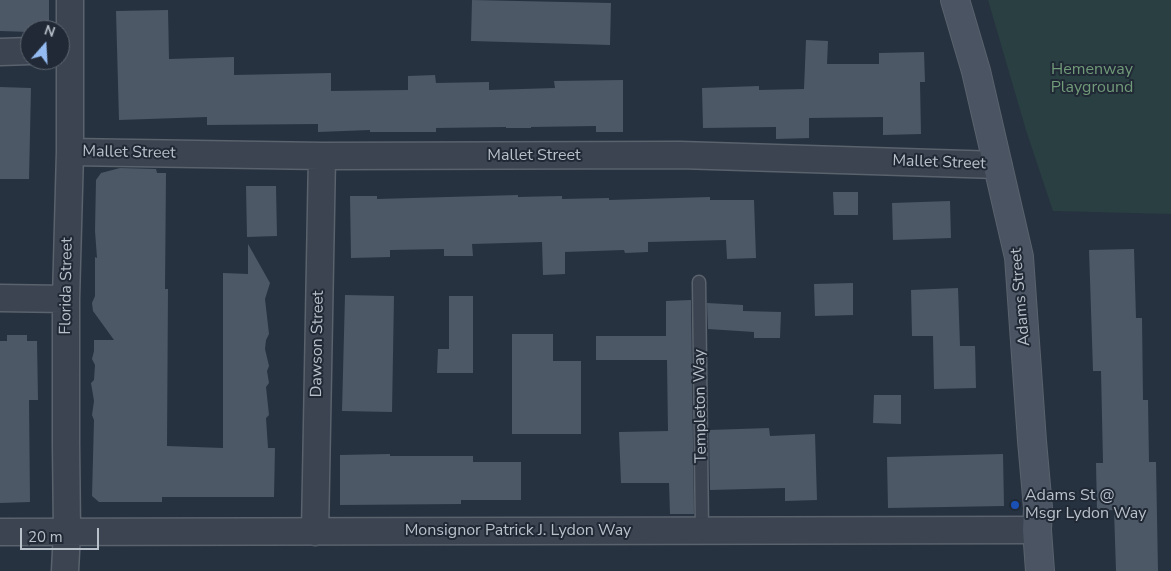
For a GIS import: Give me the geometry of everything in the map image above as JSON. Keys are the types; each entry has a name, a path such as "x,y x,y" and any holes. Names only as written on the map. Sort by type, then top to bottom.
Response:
{"main road":[{"name":"Adams Street","path":"955,0 976,71 1019,257 1038,508 1037,530 1040,571"}],"street":[{"name":"Florida Street","path":"68,20 70,0"},
{"path":"0,52 20,51"},
{"name":"Florida Street","path":"65,571 67,532 66,299 70,152 66,70"},
{"name":"Mallet Street","path":"70,152 322,156 680,155 998,165"},
{"name":"Dawson Street","path":"315,532 322,156"},
{"path":"0,298 66,299"},
{"name":"Monsignor Patrick J. Lydon Way","path":"0,532 1037,530"}],"lane":[{"name":"Templeton Way","path":"699,282 702,531"}],"green space":[{"name":"Hemenway Playground","path":"988,0 1171,0 1171,214 1053,211 1026,130"}],"building":[{"path":"0,0 49,0 49,20 20,20 20,32 0,31"},
{"path":"472,0 611,3 610,45 471,41"},
{"path":"168,10 169,59 234,57 234,75 331,73 331,91 408,90 408,76 435,75 436,83 489,82 489,90 555,88 554,81 623,80 623,132 596,132 596,126 436,128 436,132 370,132 370,130 318,132 318,124 207,125 207,117 119,120 116,11"},
{"path":"806,40 828,41 827,64 879,64 879,53 924,52 925,82 920,82 921,134 883,135 883,117 809,118 809,138 776,139 776,127 703,128 702,88 759,86 759,90 804,89"},
{"path":"0,87 31,88 29,179 0,179"},
{"path":"120,168 156,169 157,173 166,173 165,289 168,289 167,446 223,448 223,273 248,274 248,244 270,283 265,299 269,334 265,349 269,366 267,371 269,383 266,387 269,415 266,418 268,448 275,448 274,497 162,497 162,502 99,502 92,496 94,420 92,415 94,401 91,383 94,380 95,365 92,359 94,340 114,340 93,311 92,303 95,296 95,257 97,258 95,231 96,180 101,173"},
{"path":"246,186 276,186 277,236 247,237"},
{"path":"833,192 858,192 858,215 834,215"},
{"path":"518,195 518,197 562,196 562,199 609,198 609,200 710,197 710,200 754,200 756,258 727,259 726,240 648,242 648,252 625,253 624,250 565,252 565,274 543,275 542,242 472,244 473,256 444,256 444,249 390,250 390,257 351,258 350,196 377,196 377,199"},
{"path":"950,201 951,238 893,240 892,203"},
{"path":"1134,249 1136,318 1142,318 1143,400 1148,400 1149,462 1156,462 1158,571 1116,571 1114,510 1097,511 1096,463 1103,463 1101,371 1093,371 1089,250"},
{"path":"853,283 853,315 815,316 814,284"},
{"path":"958,288 960,346 975,346 976,388 934,389 933,336 912,336 911,290"},
{"path":"345,295 394,296 392,412 342,411"},
{"path":"449,296 473,296 473,373 437,373 438,349 449,349"},
{"path":"691,300 694,514 670,514 669,483 621,483 619,432 668,431 667,360 596,360 596,336 666,336 666,301"},
{"path":"707,303 743,305 743,311 781,312 780,338 754,338 754,332 708,329"},
{"path":"512,334 553,334 553,361 581,361 581,434 512,434"},
{"path":"7,335 27,335 27,341 37,341 38,400 29,400 30,502 0,503 0,341 7,341"},
{"path":"874,395 901,395 901,424 873,423"},
{"path":"769,428 770,436 815,434 817,500 785,501 785,488 710,490 709,430"},
{"path":"390,454 390,456 473,456 473,462 521,462 521,500 461,500 461,504 340,505 340,455"},
{"path":"1003,454 1004,506 888,508 887,457"}],"place":[{"name":"Adams St @ Msgr Lydon Way","path":"1015,505"}]}
